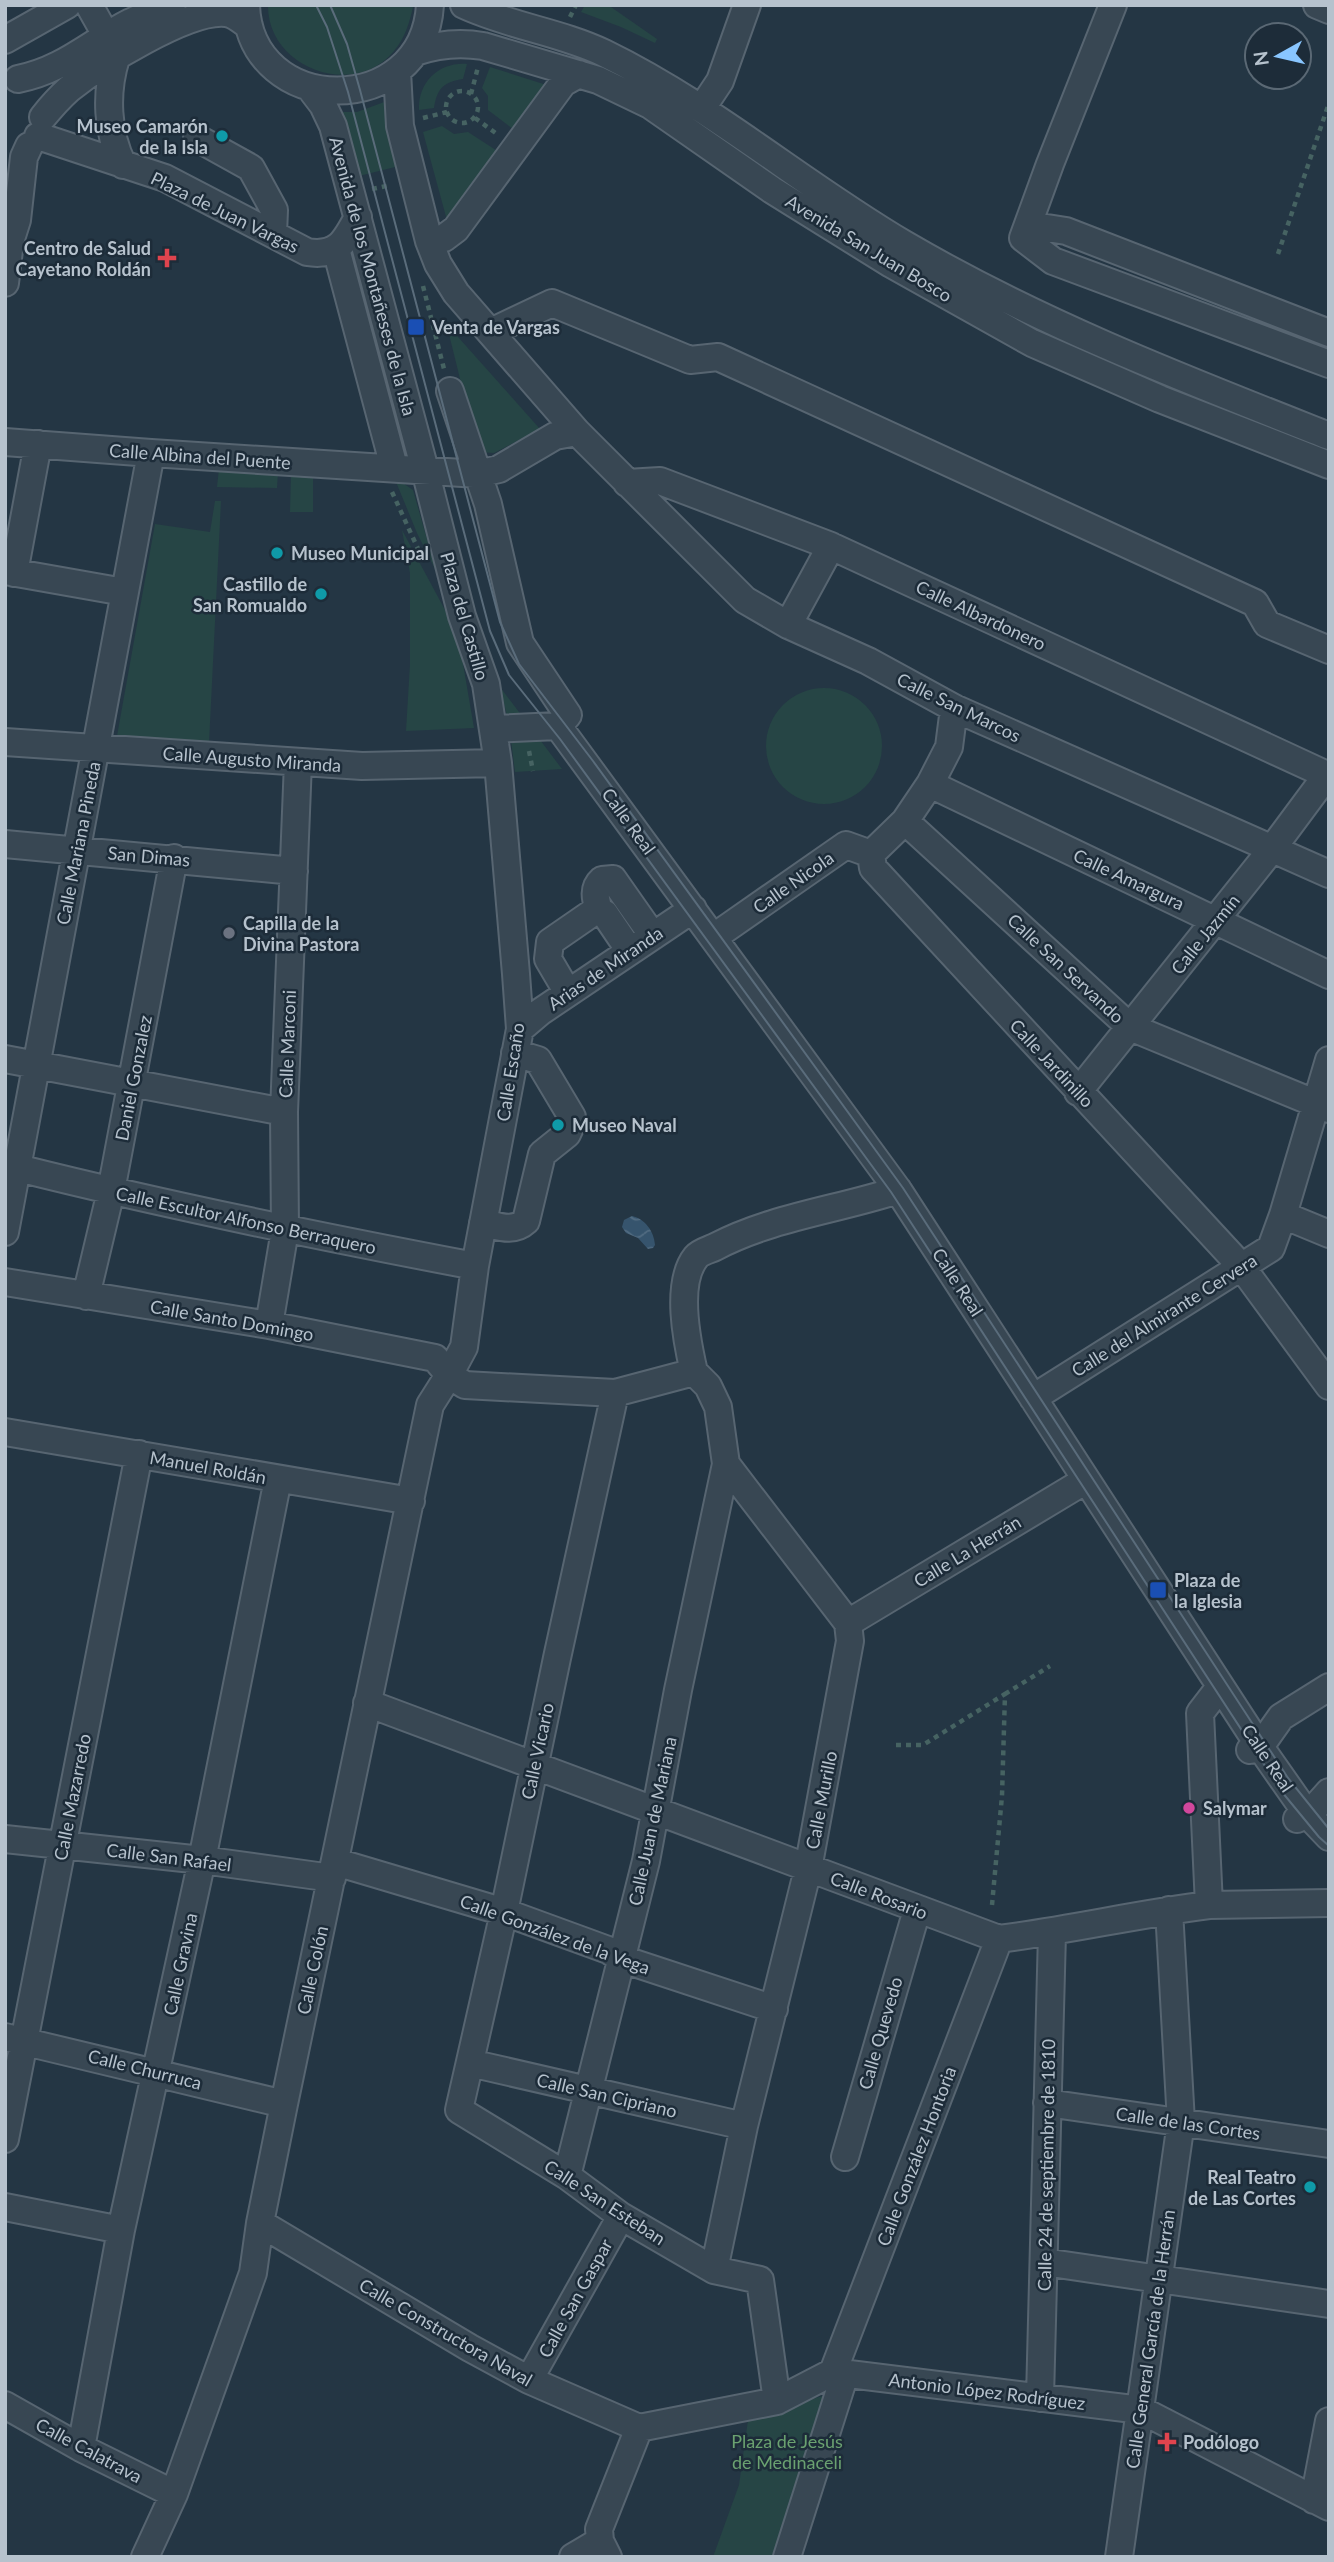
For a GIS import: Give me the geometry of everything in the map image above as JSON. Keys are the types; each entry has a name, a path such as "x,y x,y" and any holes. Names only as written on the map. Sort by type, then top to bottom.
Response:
{"street":[{"path":"5,40 67,5"},
{"path":"89,5 111,48 111,131 123,165"},
{"path":"29,138 57,100 111,48 130,23 172,5"},
{"path":"406,61 425,32 430,5"},
{"name":"Avenida San Juan Bosco","path":"464,5 489,17 602,52 662,83 904,244 1042,318 1167,372 1329,436"},
{"path":"702,108 720,81 747,5"},
{"path":"1113,5 1023,237 1053,261 1329,364"},
{"path":"1317,5 1329,10"},
{"path":"9,77 39,75 111,48 136,45 191,12 226,13 238,18 247,16 266,58 279,71 310,88"},
{"name":"Avenida San Juan Bosco","path":"310,88 329,92 360,90 386,79 406,61 430,47 464,43 483,46 598,80 650,105 794,204 891,264 1032,343 1160,399 1329,465"},
{"name":"Calle San Marcos","path":"406,61 400,126 429,241 438,264 456,293 577,432 745,600 788,625 868,662 954,708 1329,874"},
{"path":"429,241 444,237 456,229 563,83 579,75"},
{"path":"5,283 10,242 17,220 22,170 29,138 42,105 29,85 9,77"},
{"name":"Avenida de los Montañeses de la Isla","path":"310,88 323,105 333,126 425,470"},
{"name":"Plaza de Juan Vargas","path":"29,138 165,178 307,252 317,254 336,249"},
{"path":"197,138 251,168 274,210 273,234"},
{"path":"5,187 10,242"},
{"path":"336,249 346,240 358,217"},
{"path":"1028,225 1066,231 1329,332"},
{"name":"Avenida de los Montañeses de la Isla","path":"336,249 394,467"},
{"path":"491,332 552,303 690,360 719,358 1255,603 1267,624 1329,650"},
{"path":"450,391 478,474 520,643 568,715 563,733 494,729"},
{"path":"387,438 459,422"},
{"path":"394,467 478,474 499,469 555,436 577,432"},
{"name":"Calle Albina del Puente","path":"5,442 394,467"},
{"path":"38,444 9,572 124,592"},
{"name":"Calle Mariana Pineda","path":"5,1232 151,453"},
{"name":"Plaza del Castillo","path":"425,470 461,616 485,684 498,763"},
{"name":"Calle Albardonero","path":"627,483 660,481 831,546 1328,775"},
{"path":"788,625 831,546"},
{"path":"871,855 905,821 930,784 949,747 954,708"},
{"name":"Calle Real","path":"563,733 898,1190 1220,1687 1254,1747 1302,1816 1329,1838"},
{"name":"Calle Augusto Miranda","path":"5,742 362,766 498,763"},
{"name":"Calle Marconi","path":"269,1325 285,1230 284,1112 298,762"},
{"name":"Calle Escaño","path":"447,1379 464,1347 475,1266 517,1041 498,763"},
{"name":"Calle Jazmín","path":"1078,1092 1328,775"},
{"name":"Calle Amargura","path":"930,784 1329,975"},
{"name":"Calle San Servando","path":"905,821 1130,1027 1322,1106"},
{"name":"San Dimas","path":"5,844 293,871"},
{"name":"Calle Nicola","path":"714,937 846,845 871,855"},
{"name":"Calle Jardinillo","path":"871,855 873,868 1241,1266 1329,1386"},
{"name":"Daniel Gonzalez","path":"86,1296 111,1191 174,858"},
{"path":"599,911 597,885 602,880 613,879 653,936"},
{"name":"Arias de Miranda","path":"517,1041 540,1012 693,909"},
{"path":"568,993 548,960 550,942 592,913 599,911 606,914 630,951"},
{"path":"483,1223 515,1228 526,1221 542,1154 567,1134 572,1124 571,1111 538,1060 517,1041"},
{"path":"5,1059 284,1112"},
{"name":"Calle del Almirante Cervera","path":"1033,1398 1271,1248 1322,1106 1329,1060"},
{"name":"Calle Escultor Alfonso Berraquero","path":"18,1168 285,1230 475,1266"},
{"path":"848,1623 726,1464 718,1407 708,1386 694,1372 686,1337 685,1284 689,1269 697,1256 743,1232 898,1190"},
{"path":"1283,1216 1329,1234"},
{"name":"Calle Santo Domingo","path":"5,1282 269,1325 435,1358 447,1379"},
{"path":"447,1379 466,1385 615,1393 694,1372"},
{"name":"Calle Colón","path":"145,2557 174,2494 253,2273 260,2223 284,2104 430,1405 447,1379"},
{"name":"Calle Vicario","path":"458,2110 504,1912 615,1393"},
{"name":"Manuel Roldán","path":"5,1432 411,1501"},
{"name":"Calle Mazarredo","path":"5,2139 15,2039 62,1844 139,1454"},
{"name":"Calle Juan de Mariana","path":"567,2176 590,2092 656,1812 678,1690 726,1464"},
{"name":"Calle Gravina","path":"81,2448 121,2230 202,1860 278,1479"},
{"name":"Calle La Herrán","path":"848,1623 1086,1480"},
{"name":"Calle Murillo","path":"715,2270 744,2126 808,1869 850,1641 848,1623"},
{"path":"1209,1905 1200,1713 1220,1687"},
{"path":"1254,1747 1264,1741 1281,1717 1329,1687"},
{"name":"Calle Rosario","path":"367,1703 999,1939"},
{"path":"1302,1816 1312,1811 1329,1792"},
{"name":"Calle San Rafael","path":"5,1839 202,1860 334,1870"},
{"name":"Calle González de la Vega","path":"334,1870 504,1912 608,1950 622,1959 774,2009"},
{"path":"999,1939 1052,1933 1102,1920 1209,1905 1329,1903"},
{"name":"Calle Quevedo","path":"845,2157 916,1910"},
{"name":"Calle General García de la Herrán","path":"1119,2557 1181,2122 1169,1910"},
{"name":"Calle 24 de septiembre de 1810","path":"1040,2398 1052,1933"},
{"name":"Calle González Hontoria","path":"787,2557 839,2373 999,1939"},
{"name":"Calle Churruca","path":"15,2039 284,2104"},
{"name":"Calle San Cipriano","path":"470,2063 744,2126"},
{"name":"Calle de las Cortes","path":"1047,2103 1329,2144"},
{"name":"Calle San Esteban","path":"458,2110 567,2176 621,2216 715,2270 760,2280 777,2401"},
{"path":"5,2207 121,2230"},
{"name":"Calle San Gaspar","path":"529,2380 621,2216"},
{"name":"Calle Constructora Naval","path":"260,2223 470,2348 529,2380 639,2428"},
{"path":"1044,2262 1329,2304"},
{"path":"573,2557 604,2549 598,2529 639,2428 777,2401 839,2373"},
{"name":"Antonio López Rodríguez","path":"839,2373 1142,2410"},
{"name":"Calle Calatrava","path":"5,2405 81,2448 174,2494"},
{"path":"1142,2410 1322,2503 1329,2421"}],"path":[{"path":"465,91 476,99 478,112 469,122 463,124 450,118 446,106 453,94 465,91"},
{"path":"1278,254 1329,103"},
{"path":"422,283 450,391"},
{"path":"527,744 533,771"},
{"path":"896,1745 923,1745 1050,1666"},
{"path":"992,1905 1002,1796 1005,1694"}],"green space":[{"path":"268,5 413,7 406,30 394,51 377,66 357,73 336,75 316,70 297,60 282,46 271,27"},
{"path":"585,5 608,5 657,39 655,43 581,12"},
{"path":"467,64 463,79 446,84 439,91 434,108 419,110 422,91 432,76 448,66"},
{"path":"490,67 556,88 518,133 488,110 488,96 482,88"},
{"path":"387,101 399,166 355,177 331,112 357,112"},
{"path":"442,126 454,134 468,132 505,156 448,224 423,132"},
{"path":"450,328 540,429 494,453 478,452 448,330"},
{"path":"219,469 278,472 277,488 217,487"},
{"path":"291,474 313,474 313,512 290,512"},
{"path":"394,477 413,490 436,571 417,533"},
{"path":"215,501 221,501 209,743 117,736 155,524 210,532"},
{"path":"402,530 445,610 462,658 474,728 406,731 410,664 410,573"},
{"path":"500,687 562,769 515,772 509,724"},
{"path":"824,688 846,693 865,705 877,724 882,746 877,768 865,787 846,799 824,804 802,799 783,787 771,768 766,746 771,724 783,705 802,693"},
{"name":"Plaza de Jesús de Medinaceli","path":"855,2390 797,2557 713,2557 739,2485 748,2420 819,2397"}],"water":[{"path":"632,1216 641,1220 651,1230 655,1245 653,1248 648,1249 622,1227 624,1220"}],"tram line":[{"path":"316,5 327,27 348,92 490,631 509,675 560,739 891,1192 1282,1792 1329,1846"},
{"path":"330,5 347,44 360,90 500,622 519,664 593,761 903,1188 1288,1778 1329,1829"}],"place":[{"name":"Museo Camarón de la Isla","path":"222,136"},
{"name":"Centro de Salud Cayetano Roldán","path":"167,258"},
{"name":"Venta de Vargas","path":"416,327"},
{"name":"Museo Municipal","path":"277,553"},
{"name":"Castillo de San Romualdo","path":"321,594"},
{"name":"Capilla de la Divina Pastora","path":"229,933"},
{"name":"Museo Naval","path":"558,1125"},
{"name":"Plaza de la Iglesia","path":"1158,1590"},
{"name":"Salymar","path":"1189,1808"},
{"name":"Real Teatro de Las Cortes","path":"1310,2187"},
{"name":"Podólogo","path":"1167,2442"}]}
